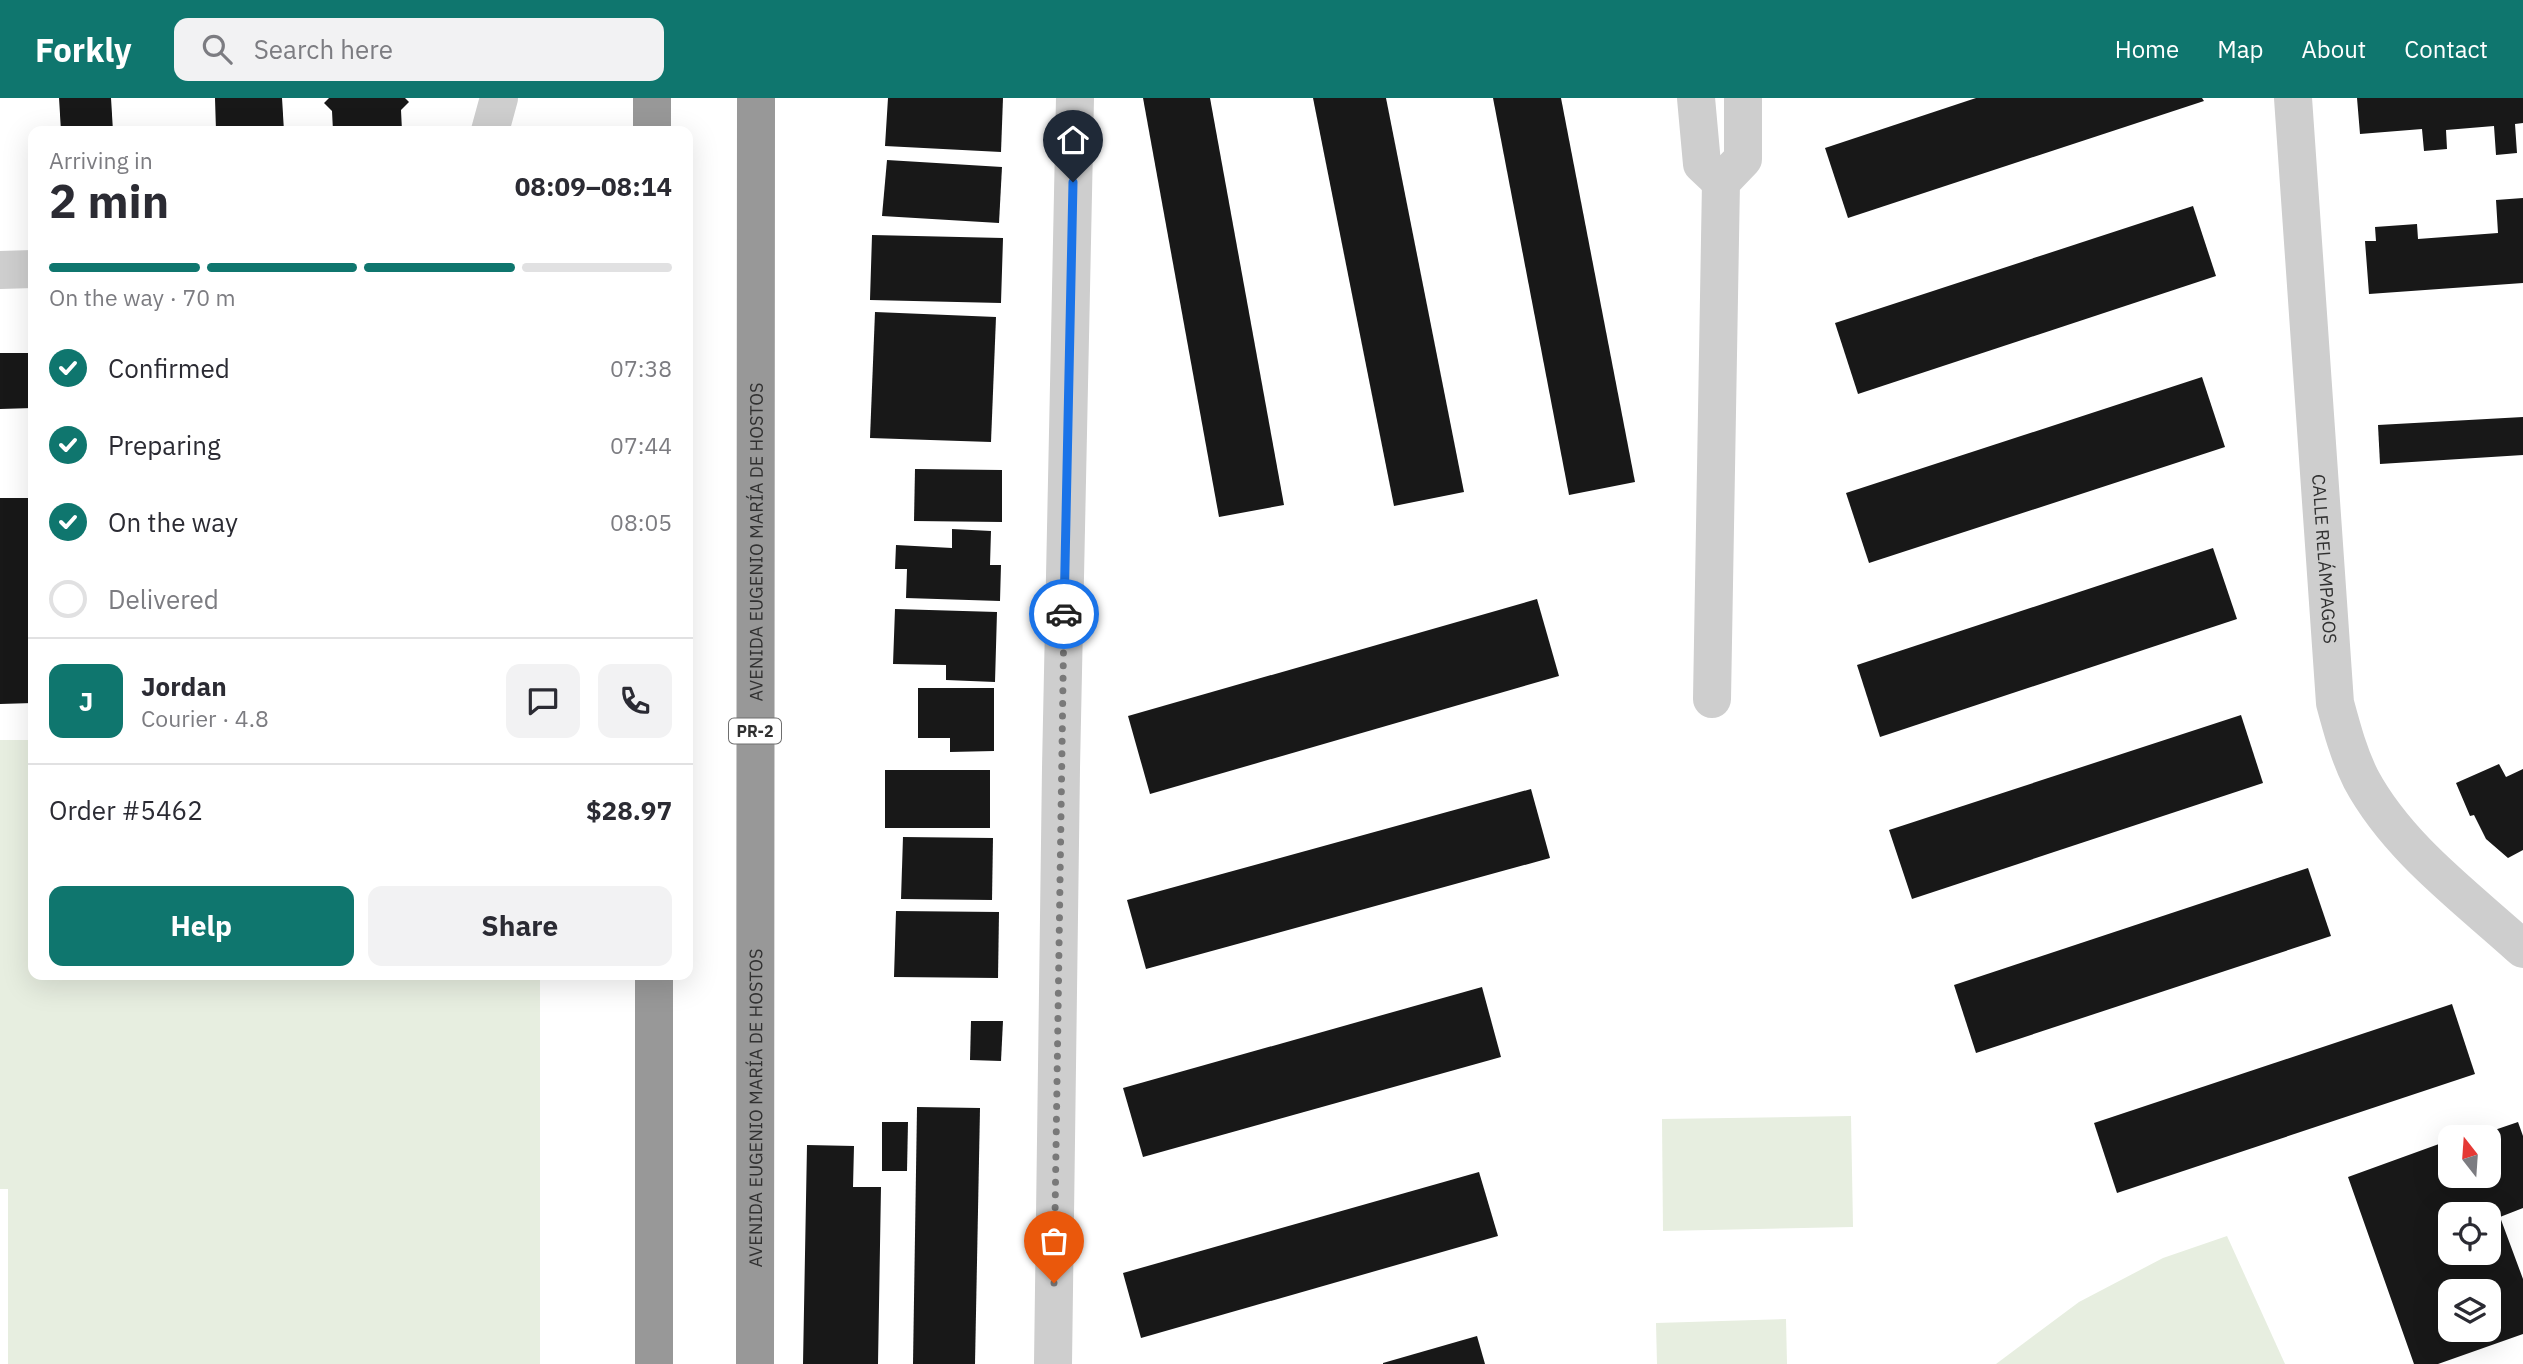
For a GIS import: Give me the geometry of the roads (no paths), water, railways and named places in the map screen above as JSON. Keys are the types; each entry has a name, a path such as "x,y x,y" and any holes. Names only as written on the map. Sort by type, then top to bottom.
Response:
{"highway":[{"path":"652,98 652,126"},
{"name":"AVENIDA EUGENIO MARÍA DE HOSTOS","path":"755,1364 756,98"},
{"path":"654,980 654,1364"}],"street":[{"path":"491,126 499,98"},
{"path":"1052,1364 1060,768 1075,98"},
{"path":"1696,98 1702,164 1721,182"},
{"path":"1712,699 1721,182 1742,159 1743,98"},
{"name":"CALLE RELÁMPAGOS","path":"2292,98 2335,703 2347,747 2361,779 2386,819 2412,848 2523,949"},
{"path":"0,270 28,269"}]}
